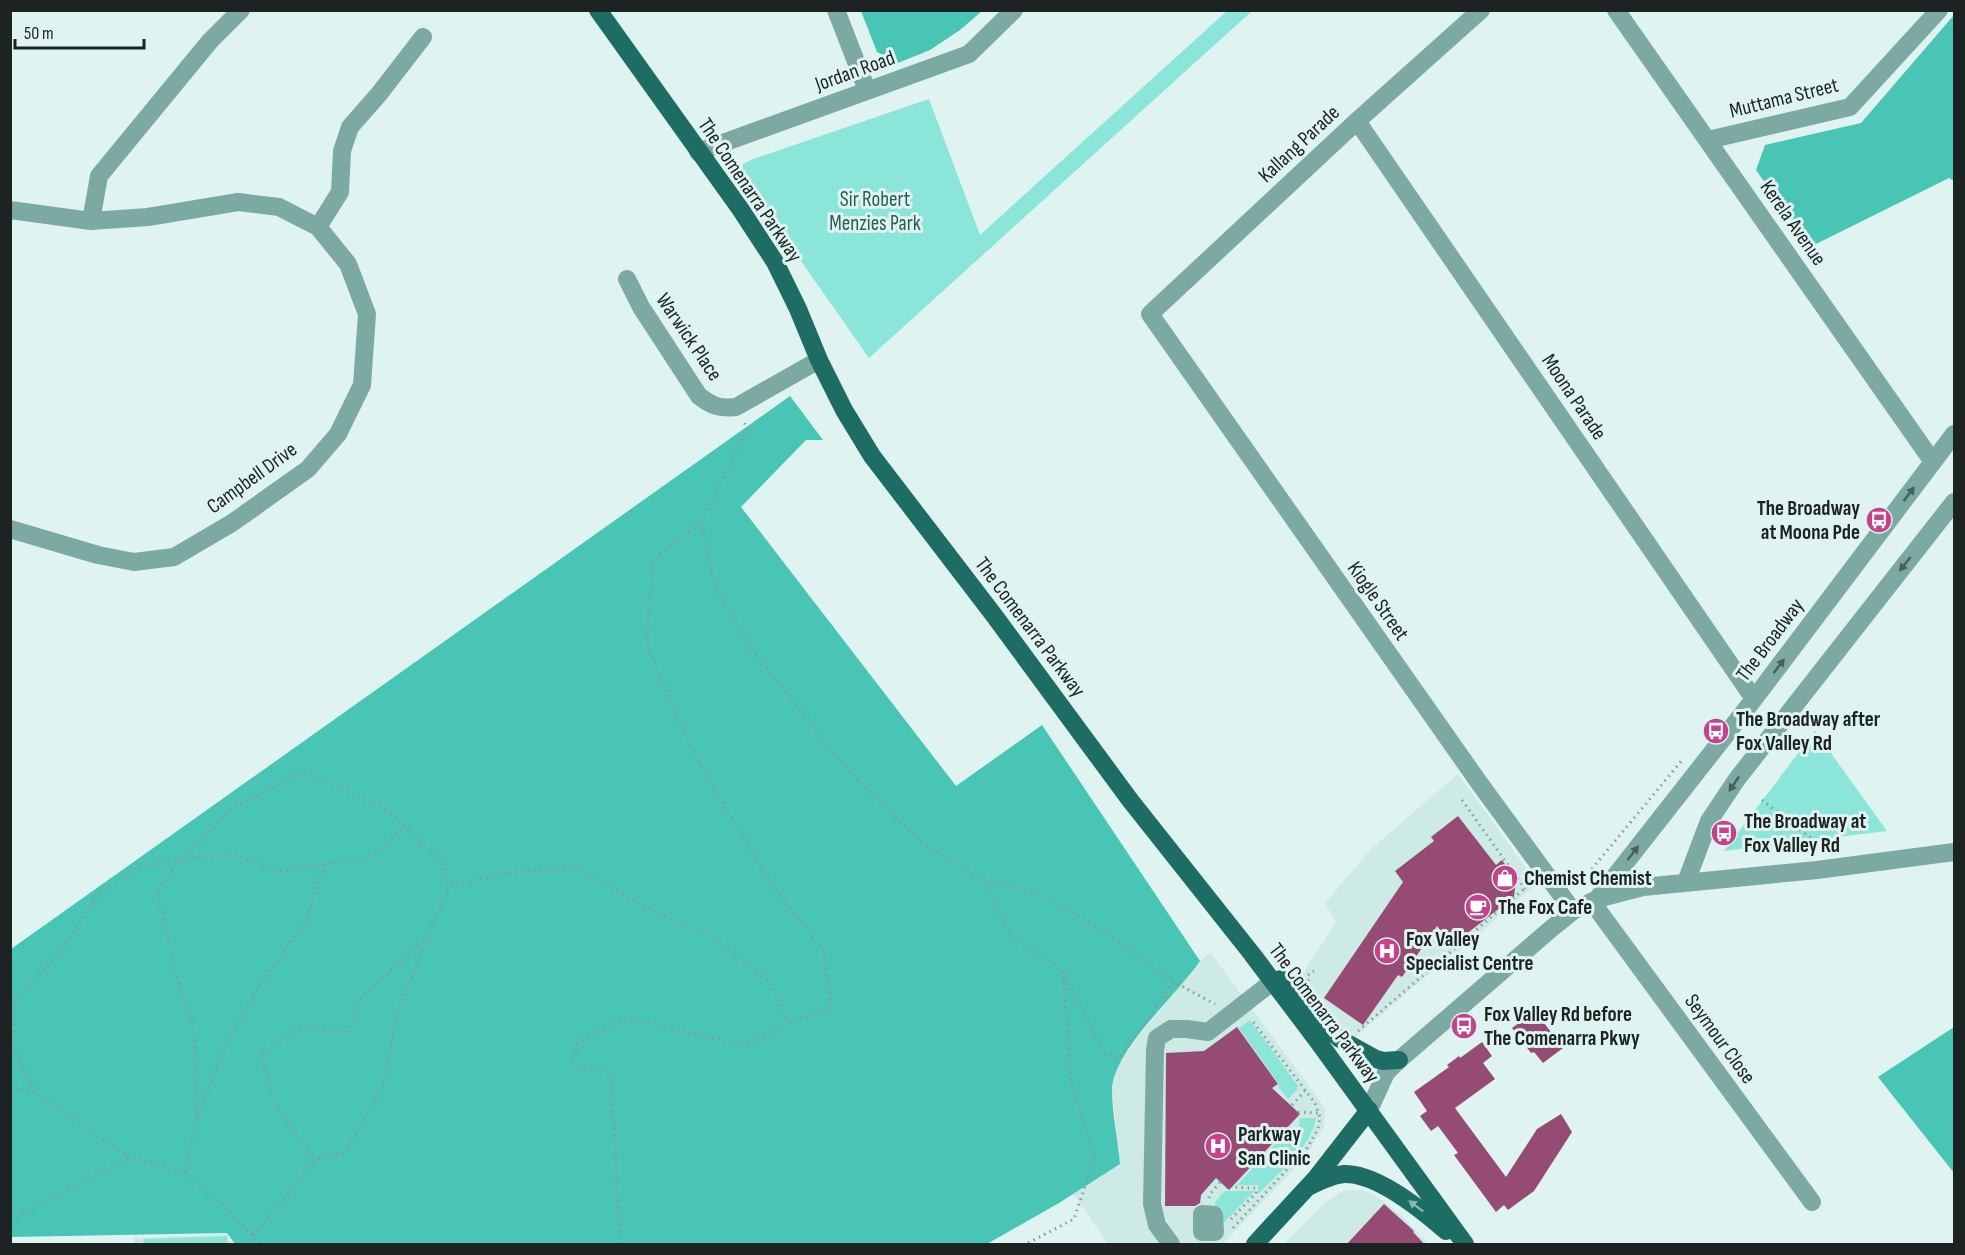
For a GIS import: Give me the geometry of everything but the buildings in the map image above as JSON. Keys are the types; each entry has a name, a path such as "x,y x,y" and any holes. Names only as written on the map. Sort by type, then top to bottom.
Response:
{"main road":[{"name":"The Comenarra Parkway","path":"598,10 741,210 775,262 819,360 844,410 872,456 993,614 1130,800 1252,954 1369,1110 1463,1245"},
{"path":"1252,954 1293,990 1340,1039 1376,1059 1399,1060"},
{"path":"1255,1245 1308,1187 1369,1110"},
{"path":"1308,1187 1343,1174 1361,1177 1380,1184 1414,1205 1463,1245"}],"street":[{"path":"91,221 99,176 210,41 241,10"},
{"path":"836,10 867,90"},
{"name":"Jordan Road","path":"698,152 969,54 1014,10"},
{"name":"Kallang Parade","path":"1150,314 1357,121 1481,10"},
{"name":"Kerela Avenue","path":"1616,10 1934,462"},
{"name":"Muttama Street","path":"1708,140 1850,107 1940,10"},
{"path":"318,227 340,192 342,151 350,127 423,37"},
{"name":"Moona Parade","path":"1357,121 1754,699"},
{"name":"Campbell Drive","path":"10,210 91,221 148,217 238,202 279,207 318,227 348,264 367,314 362,385 338,434 308,469 232,524 174,557 134,562 98,555 10,529"},
{"name":"Warwick Place","path":"627,279 640,307 699,396 712,406 723,409 736,407"},
{"name":"Kiogle Street","path":"1150,314 1480,784 1574,911"},
{"path":"736,407 819,360"},
{"name":"The Broadway","path":"1595,900 1754,699 1954,434"},
{"path":"1686,882 1709,821 1737,779 1954,502"},
{"path":"1369,1110 1386,1073 1399,1060 1574,911 1595,900 1643,887 1817,870 1954,852"},
{"name":"Seymour Close","path":"1595,900 1812,1202"},
{"path":"1171,1245 1157,1225 1152,1204 1157,1038 1171,1029 1208,1032 1272,982"}],"path":[{"path":"620,1245 611,1073 570,1063 578,1042 626,1018 747,1046 789,1022 832,1008 823,950 773,886 727,810 687,740 647,644 652,561 701,522 748,430 736,407"},
{"path":"701,522 713,581 750,647 846,768 925,846 984,880 1046,896 1119,942 1174,982 1219,1006 1227,1018"},
{"path":"197,1117 194,1031 174,966 157,891 182,859 232,809 303,771 388,811 441,862 450,885 398,1011 383,1085 345,1153 316,1159 253,1236"},
{"path":"1762,800 1814,840"},
{"path":"1462,801 1525,889"},
{"path":"35,1093 13,1047 16,1002 63,949 97,896 136,868 182,859 234,855 278,871 372,857 404,826"},
{"path":"184,1172 197,1117 230,1035 260,985 306,920 324,865"},
{"path":"450,885 514,872 577,867 657,913 716,939 769,982 789,1022"},
{"path":"984,880 1010,935 1063,971 1104,1053 1120,1058 1174,982"},
{"path":"1353,1035 1535,880"},
{"path":"316,1159 277,1110 261,1054 299,1027 348,1032 363,995 429,936"},
{"path":"1026,1245 1074,1219 1095,1156 1072,1086 1063,971"},
{"path":"1308,985 1308,975 1314,971"},
{"path":"1220,1234 1307,1148 1318,1128 1319,1113 1315,1103 1241,1005"},
{"path":"10,1086 35,1093 129,1157 184,1172 233,1215 260,1245"},
{"path":"1292,1105 1305,1091"},
{"path":"1298,1112 1319,1113"},
{"path":"10,1220 12,1221 129,1157"},
{"path":"1218,1186 1224,1186"},
{"path":"1230,1220 1256,1193 1256,1188 1232,1187"}],"shaded area":[{"path":"1458,774 1537,883 1456,954 1454,952 1355,1037 1347,1033 1300,978 1336,922 1325,903 1371,849"},
{"path":"1210,952 1325,1108 1324,1127 1291,1172 1223,1244 1107,1244 1073,1194 1120,1164 1112,1089 1116,1069 1137,1038"},
{"path":"1344,1190 1360,1190 1375,1195 1403,1217 1429,1244 1284,1244 1324,1203"},
{"path":"227,1234 233,1244 134,1244 134,1238"}],"green space":[{"path":"861,11 982,11 960,30 930,50 898,63 877,52"},
{"name":"Sir Robert Menzies Park","path":"1227,11 1252,11 869,358 742,177 743,164 753,159 929,99 980,235"},
{"path":"1954,15 1954,181 1949,178 1810,247 1756,170 1765,145 1861,123"},
{"path":"790,396 823,440 806,440 741,507 956,786 1042,725 1200,961 1134,1041 1115,1074 1112,1099 1120,1164 1059,1203 987,1244 235,1244 227,1233 11,1237 11,949"},
{"path":"1815,731 1887,831 1724,851"},
{"path":"1250,1020 1298,1086 1288,1099 1239,1028"},
{"path":"1954,1027 1954,1173 1878,1077"},
{"path":"1300,1118 1316,1118 1313,1130 1293,1160 1258,1194 1258,1185 1237,1185 1261,1159 1270,1158 1270,1150 1275,1144 1284,1143 1284,1134 1291,1127 1299,1127"},
{"path":"1225,1191 1254,1191 1215,1232 1215,1202"},
{"path":"227,1236 228,1244 144,1244 143,1239"}],"place":[{"name":"The Broadway at Moona Pde","path":"1879,520"},
{"name":"The Broadway after Fox Valley Rd","path":"1716,731"},
{"name":"The Broadway at Fox Valley Rd","path":"1724,833"},
{"name":"Chemist Chemist","path":"1505,878"},
{"name":"The Fox Cafe","path":"1478,907"},
{"name":"Fox Valley Specialist Centre","path":"1387,951"},
{"name":"Fox Valley Rd before The Comenarra Pkwy","path":"1464,1026"},
{"name":"Parkway San Clinic","path":"1218,1146"}]}
